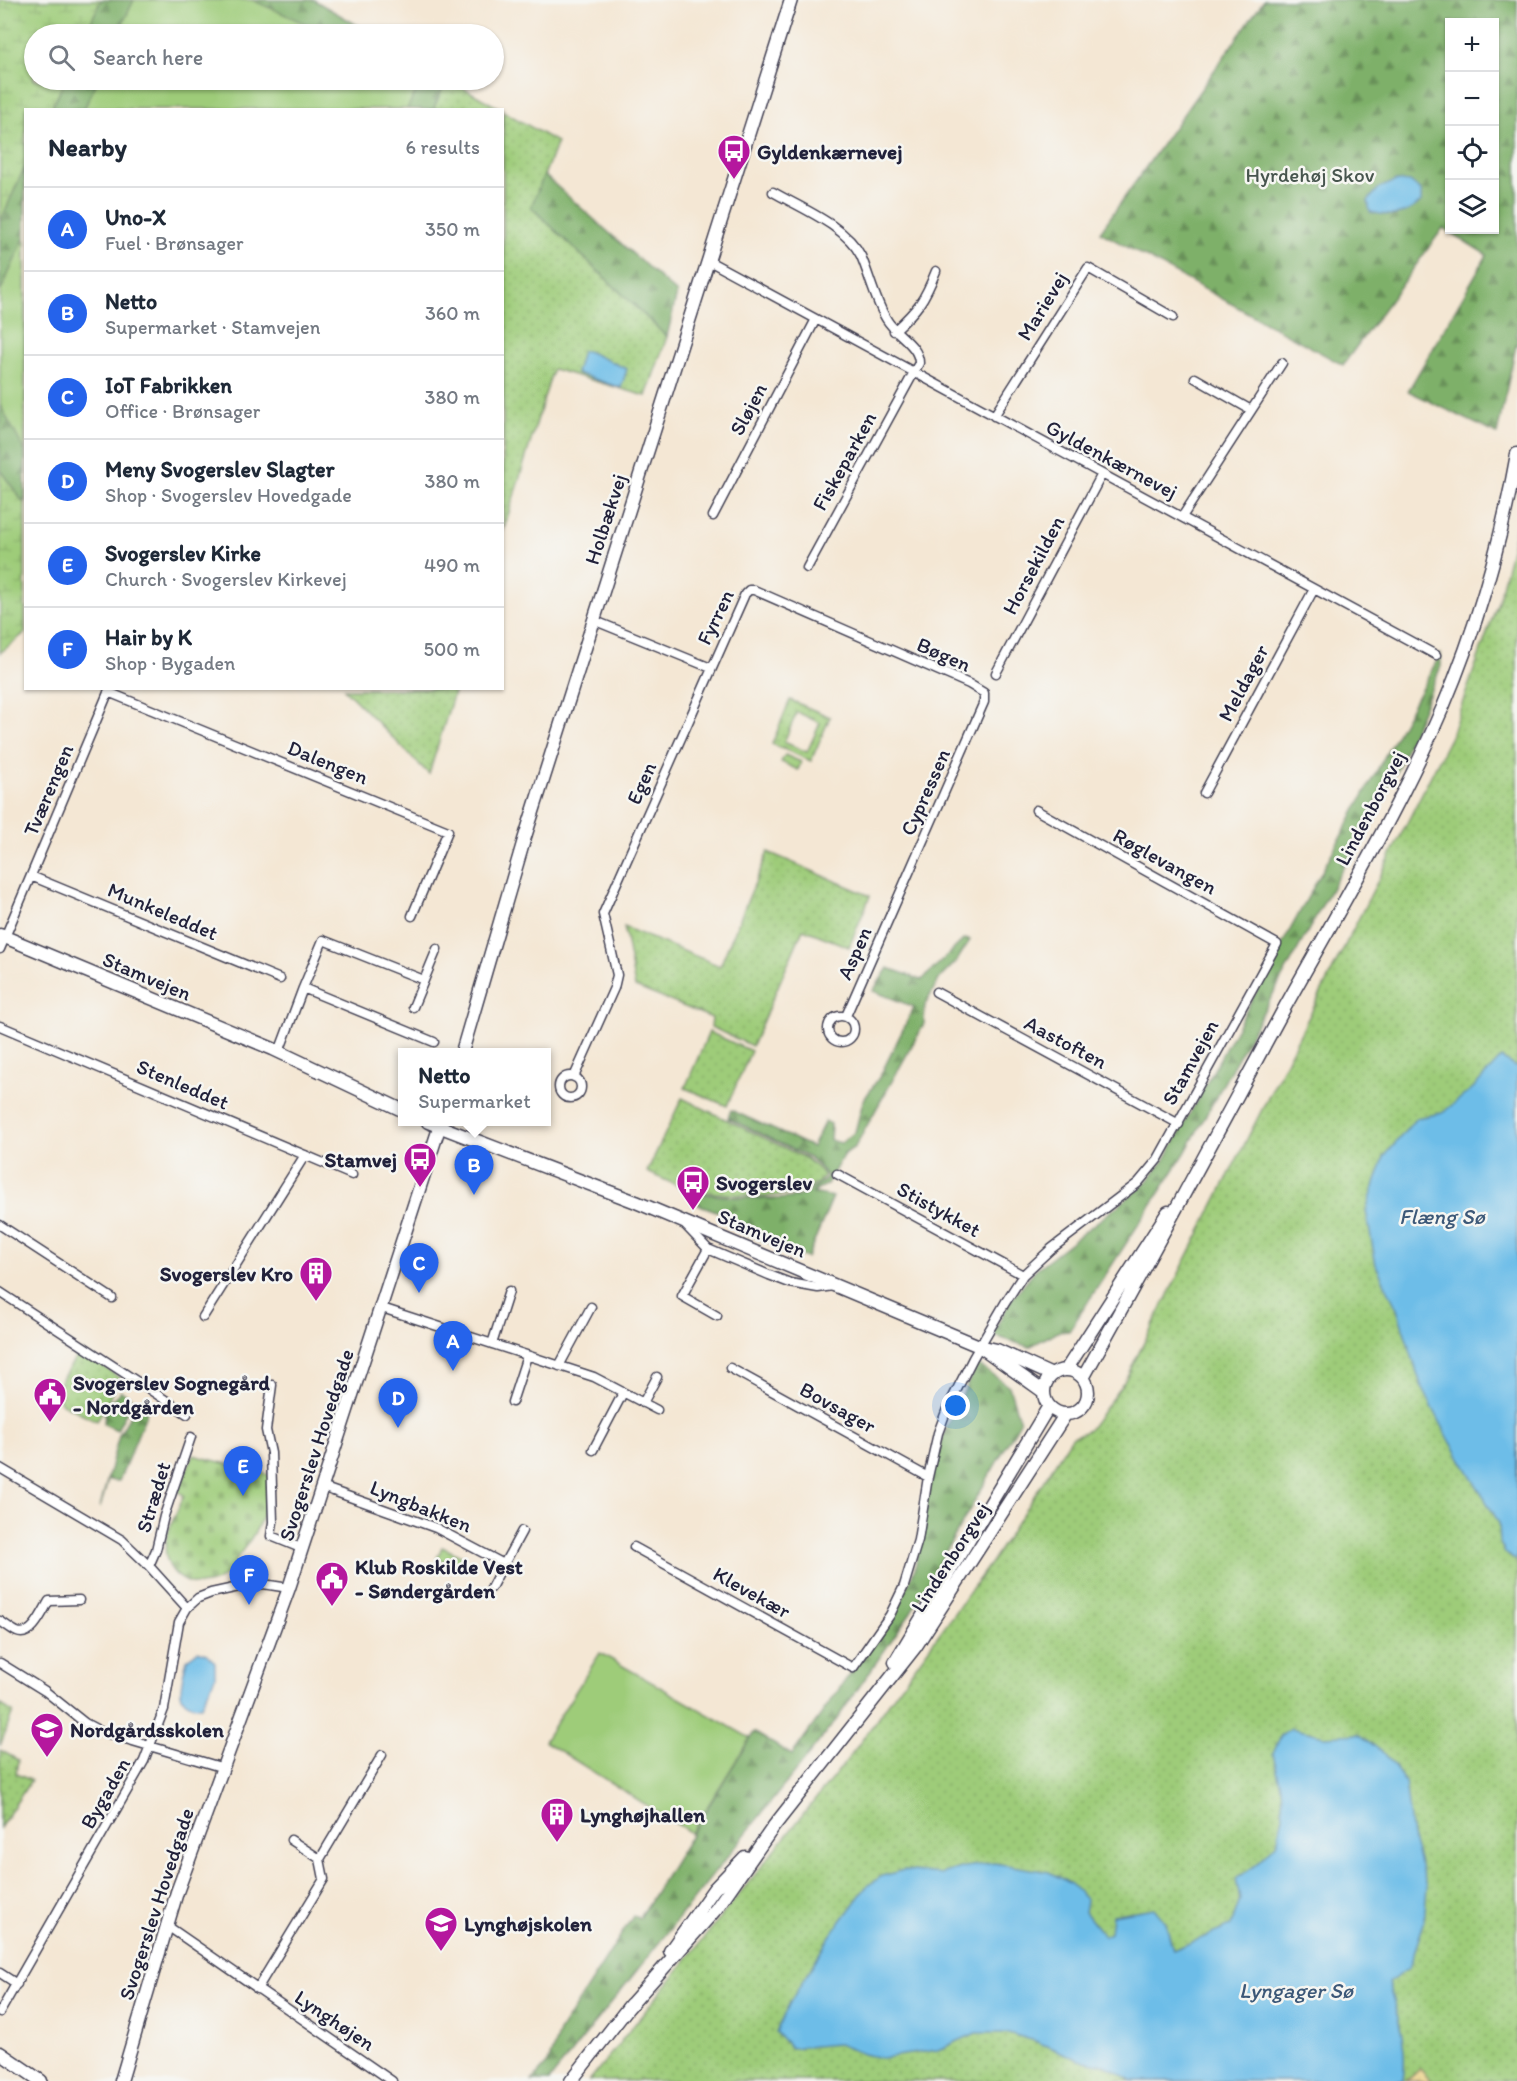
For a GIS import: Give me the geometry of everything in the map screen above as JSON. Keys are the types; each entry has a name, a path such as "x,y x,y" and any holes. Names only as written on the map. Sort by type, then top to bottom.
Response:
{"street":[{"name":"Holbækvej","path":"463,1048 524,840 791,0"},
{"path":"773,192 836,228 850,239 860,255 886,319 894,331 916,350 919,356 919,363 914,372"},
{"name":"Gyldenkærnevej","path":"709,261 1436,655"},
{"name":"Marievej","path":"994,416 1088,268 1173,317"},
{"path":"894,331 917,310 926,296 936,271"},
{"name":"Sløjen","path":"713,516 816,319"},
{"path":"1182,518 1282,363"},
{"name":"Fiskeparken","path":"807,567 914,372"},
{"path":"1195,378 1251,410"},
{"name":"Lindenborgvej","path":"1083,1378 1158,1245 1396,804 1431,734 1462,661 1491,570 1517,454"},
{"name":"Horsekilden","path":"996,673 1102,474"},
{"name":"Fyrren","path":"593,620 711,668 748,590 754,590 807,613"},
{"name":"Meldager","path":"1204,793 1314,590"},
{"name":"Bøgen","path":"807,613 969,684 984,693"},
{"name":"Egen","path":"574,1077 614,988 617,975 603,914 711,668"},
{"name":"Tværengen","path":"2,941 32,876 109,690"},
{"name":"Dalengen","path":"109,690 448,831 411,916"},
{"name":"Cypressen","path":"896,904 984,702 984,693"},
{"name":"Røglevangen","path":"1036,810 1277,944"},
{"name":"Munkeleddet","path":"32,876 280,979"},
{"name":"Aspen","path":"846,1016 896,904"},
{"path":"279,1052 323,940 424,980"},
{"name":"Stamvejen","path":"2,941 279,1052 398,1108"},
{"name":"Stamvejen","path":"853,1668 890,1615 904,1586 918,1540 938,1433 947,1409 980,1346 1023,1275 1051,1249 1138,1184 1158,1159 1277,944"},
{"path":"413,1007 437,949"},
{"path":"303,988 434,1042"},
{"name":"Aastoften","path":"936,992 1179,1124"},
{"name":"Stenleddet","path":"0,1026 352,1175"},
{"name":"Svogerslev Hovedgade","path":"121,2081 166,1925 303,1549 382,1308 435,1126"},
{"name":"Stamvejen","path":"444,1126 681,1220 980,1346 997,1350 1052,1376"},
{"path":"203,1317 305,1155"},
{"name":"Lindenborgvej","path":"1066,1370 1203,1158"},
{"name":"Stistykket","path":"837,1174 1023,1275"},
{"path":"681,1220 708,1249 790,1283 818,1288 837,1286"},
{"path":"0,1225 112,1298"},
{"path":"708,1249 682,1296 717,1316"},
{"path":"492,1344 509,1291"},
{"path":"0,1292 187,1414"},
{"path":"559,1366 591,1307"},
{"path":"382,1308 594,1377 657,1410"},
{"name":"Stamvejen","path":"980,1346 1044,1392"},
{"path":"512,1402 528,1356"},
{"name":"Bovsager","path":"730,1368 928,1477"},
{"path":"1066,1370 1079,1374 1088,1388 1087,1400 1076,1412 1065,1415 1048,1406 1044,1392 1046,1383 1052,1376 1066,1370"},
{"path":"643,1403 657,1377"},
{"path":"272,1384 266,1430 271,1453 273,1522 271,1536 303,1549"},
{"path":"593,1450 623,1393"},
{"name":"Lindenborgvej","path":"861,1717 1048,1406"},
{"name":"Lindenborgvej","path":"571,2081 627,2009 714,1889 774,1826 916,1646 1065,1415"},
{"name":"Strædet","path":"149,1566 191,1437"},
{"path":"0,1468 122,1540 187,1608 198,1598 211,1593 248,1585 263,1584 289,1588"},
{"name":"Lyngbakken","path":"322,1487 436,1528 504,1563"},
{"path":"491,1588 522,1531"},
{"name":"Klevekær","path":"634,1547 853,1668"},
{"path":"0,1621 18,1633 25,1633 30,1630 49,1601 79,1600"},
{"name":"Bygaden","path":"0,2012 151,1747 164,1709 179,1622 187,1608"},
{"path":"0,1664 45,1691 86,1723 102,1732 224,1768"},
{"path":"257,1989 324,1879 320,1859 382,1755"},
{"path":"291,1840 320,1859"},
{"name":"Lynghøjen","path":"166,1925 392,2081"},
{"path":"0,1973 17,1984"},
{"path":"0,2053 41,2081"}],"green space":[{"path":"0,0 101,0 90,24 24,24 24,90 60,90 51,108 24,108 24,168 0,222"},
{"path":"101,0 134,0 123,24 90,24"},
{"path":"134,0 252,0 306,24 123,24"},
{"path":"252,0 314,0 356,24 305,24"},
{"name":"Hyrdehøj Skov","path":"1264,0 1517,0 1517,341 1497,434 1408,391 1487,255 1453,234 1499,234 1499,18 1445,18 1445,229 1443,228 1343,365 1100,232"},
{"path":"60,90 93,90 84,108 52,108"},
{"path":"93,90 416,90 408,108 84,108"},
{"path":"416,90 442,90 434,108 408,108"},
{"path":"442,90 467,90 499,108 433,108"},
{"path":"504,112 557,142 532,207 667,337 646,396 553,369 504,529"},
{"path":"24,168 24,239 0,293 0,222"},
{"path":"544,175 677,293 667,337 531,207"},
{"path":"24,239 24,449 0,405 0,293"},
{"path":"0,405 24,449 24,504 0,470"},
{"path":"0,470 24,504 24,634 0,653"},
{"path":"1517,525 1517,2081 589,2081 851,1755 992,1561 1072,1437 1089,1430 1124,1382 1450,738 1499,599"},
{"path":"1441,653 1441,666 1397,770 1185,1153 1069,1331 1057,1332 1029,1347 992,1335 1011,1300 1035,1270 1142,1187 1164,1161"},
{"path":"345,690 455,690 429,774"},
{"path":"790,700 830,717 811,761 772,744","holes":["797,712 820,723 807,752 784,742"]},
{"path":"785,755 801,762 798,770 781,762"},
{"path":"768,852 870,896 849,947 803,929 752,1046 711,1027 712,1018 635,987 624,927 720,966"},
{"path":"964,939 970,940 956,962 940,978 925,1005 924,1024 855,1147 844,1154 827,1184 813,1193 833,1197 807,1258 748,1234 721,1217 722,1213 691,1202 694,1193 765,1199 792,1198 806,1193 825,1179 828,1176 810,1158 728,1118 731,1110 812,1147 825,1121 831,1124 830,1140 841,1143 855,1132 863,1101 880,1076 914,1007 873,991 888,968 922,980"},
{"path":"709,1032 751,1051 727,1106 685,1088"},
{"path":"682,1098 807,1159 825,1175 818,1183 800,1193 764,1197 689,1191 647,1172"},
{"path":"80,1351 120,1378 97,1421 62,1404 54,1391"},
{"path":"977,1364 1009,1386 1020,1422 911,1612 837,1719 549,2081 532,2081 548,2063 559,2032 633,1916 640,1918 754,1732 792,1755 900,1604 915,1568 931,1479 945,1431"},
{"path":"121,1391 133,1399 117,1430 104,1424 105,1406"},
{"path":"138,1402 147,1412 119,1481 108,1480 100,1508 119,1435"},
{"path":"193,1455 270,1475 263,1512 255,1532 227,1574 217,1581 206,1584 195,1584 184,1580 169,1566 166,1555 169,1530 184,1495 178,1492"},
{"path":"442,1547 465,1558 459,1569 437,1558"},
{"path":"600,1653 750,1738 691,1833 544,1741"},
{"path":"0,1704 13,1712 0,1746"},
{"path":"0,1750 18,1760 16,1774 31,1780 0,1828"}],"sand":[{"path":"1420,2069 1431,2081 1407,2081"}],"water":[{"path":"1396,181 1410,182 1421,191 1421,202 1403,213 1385,215 1370,212 1368,201 1379,188"},
{"path":"582,351 587,351 627,369 621,388 576,373"},
{"name":"Flæng Sø","path":"1501,1058 1517,1068 1517,1561 1505,1553 1500,1543 1499,1523 1450,1441 1421,1385 1397,1309 1376,1265 1366,1211 1384,1157 1416,1118 1442,1113 1473,1088"},
{"path":"198,1651 207,1654 215,1662 215,1677 201,1706 191,1705 185,1701 181,1690 187,1659"},
{"name":"Lyngager Sø","path":"1291,1728 1324,1736 1359,1734 1386,1755 1405,1782 1412,1836 1427,1886 1424,1923 1409,1968 1388,1983 1403,2043 1403,2081 1133,2081 1105,2065 1079,2060 1035,2041 1008,2033 976,2033 938,2050 882,2058 863,2054 838,2044 791,2048 776,2032 790,2002 830,1936 866,1887 882,1876 904,1870 940,1874 965,1867 994,1863 1049,1872 1071,1884 1087,1900 1085,1912 1104,1936 1110,1933 1112,1915 1154,1908 1166,1923 1173,1950 1231,1926 1240,1900 1236,1879 1257,1864 1277,1843 1283,1816 1281,1786 1273,1754 1281,1735"}],"place":[{"name":"Gyldenkærnevej","path":"734,180"},
{"name":"Stamvej","path":"420,1188"},
{"name":"Netto","path":"474,1195"},
{"name":"Svogerslev","path":"693,1211"},
{"name":"IoT Fabrikken","path":"419,1293"},
{"name":"Svogerslev Kro","path":"316,1302"},
{"name":"Uno-X","path":"453,1371"},
{"name":"Svogerslev Sognegård - Nordgården","path":"50,1423"},
{"name":"Meny Svogerslev Slagter","path":"398,1428"},
{"name":"Svogerslev Kirke","path":"243,1496"},
{"name":"Hair by K","path":"249,1605"},
{"name":"Klub Roskilde Vest - Søndergården","path":"332,1607"},
{"name":"Nordgårdsskolen","path":"47,1758"},
{"name":"Lynghøjhallen","path":"557,1843"},
{"name":"Lynghøjskolen","path":"441,1952"}]}
